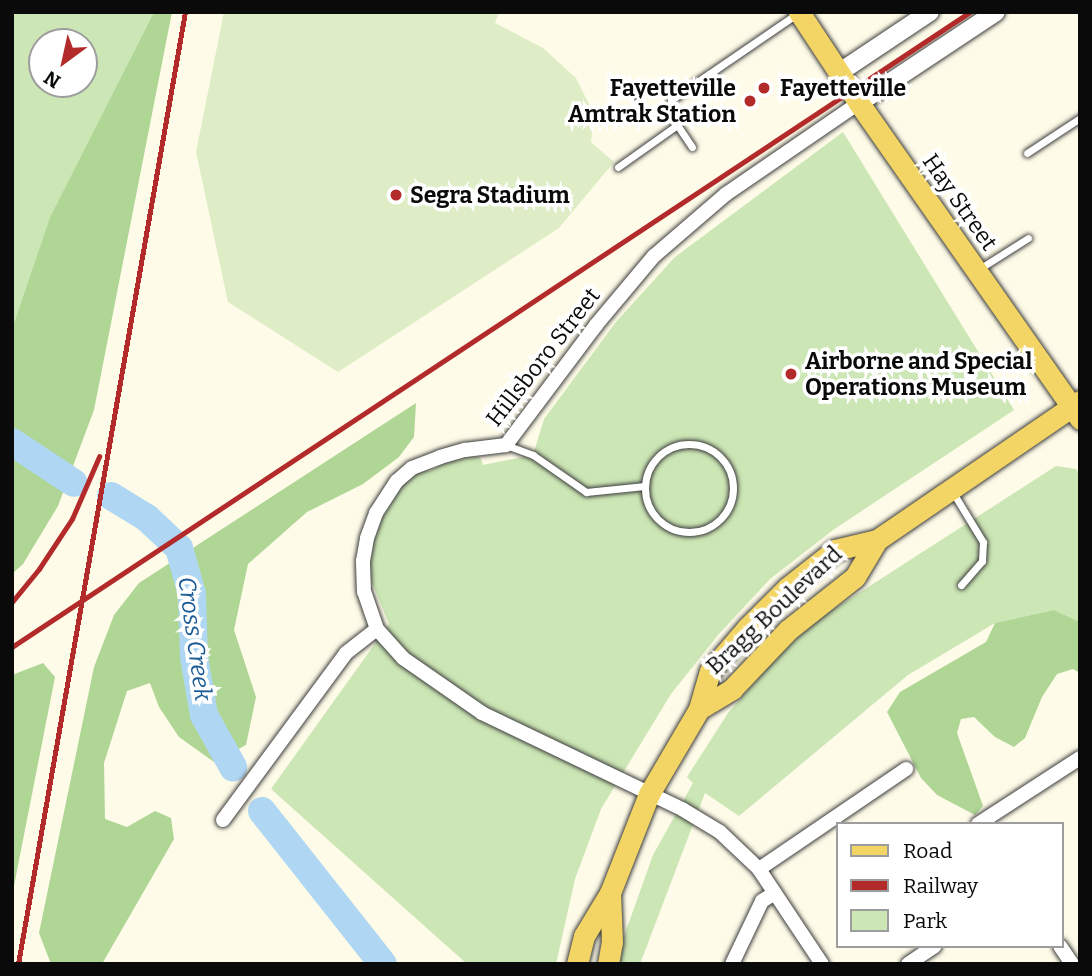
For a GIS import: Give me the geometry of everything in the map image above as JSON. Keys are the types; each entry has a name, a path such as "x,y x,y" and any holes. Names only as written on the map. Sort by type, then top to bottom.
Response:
{"main road":[{"name":"Hay Street","path":"799,12 976,271 1077,409"},
{"name":"Bragg Boulevard","path":"578,964 584,936 610,893 649,794 699,709 710,671 787,588 835,550 877,540 1077,409"},
{"name":"Bragg Boulevard","path":"699,709 732,689 788,630 855,577 877,540"},
{"name":"Bragg Boulevard","path":"608,964 612,942 610,893"}],"street":[{"path":"840,72 930,12"},
{"path":"859,103 996,12"},
{"name":"Hillsboro Street","path":"377,629 364,592 363,561 367,538 385,495 412,468 465,450 506,445 596,325 654,256 726,194 859,103"},
{"path":"223,820 346,653 377,629 403,658 481,713 649,794 720,832 760,869 822,964"},
{"path":"979,822 1080,758"},
{"path":"760,869 837,820 906,769"},
{"path":"732,964 762,901 775,893"},
{"path":"1061,948 1072,964"},
{"path":"908,964 926,949"}],"lane":[{"path":"692,147 671,116 671,100 799,12"},
{"path":"1027,153 1080,117"},
{"path":"618,167 677,125"},
{"path":"976,271 1028,237"},
{"path":"506,445 533,455 586,492 645,486"},
{"path":"696,445 720,458 730,473 733,492 728,509 716,523 691,532 672,529 658,519 648,503 645,486 649,469 661,454 678,446 696,445"},
{"path":"951,490 982,542 982,561 961,585"}],"green space":[{"path":"12,12 154,12 50,217 12,329"},
{"path":"154,12 172,12 94,410 58,506 23,564 12,574 12,329 50,217"},
{"name":"Segra Stadium","path":"224,12 499,12 495,23 543,48 576,78 594,114 591,142 614,162 559,228 338,372 228,302 196,152"},
{"path":"843,132 1014,410 833,530 770,579 718,635 671,694 601,809 575,879 556,964 467,964 271,789 389,624 363,561 376,513 412,468 430,471 447,462 471,457 480,457 483,465 533,455 544,419 616,322 675,257"},
{"path":"416,403 414,437 399,457 363,484 307,512 248,564 234,630 256,697 246,745 214,762 179,737 159,707 150,683 127,691 104,763 105,819 127,827 155,811 171,818 174,839 102,964 51,964 39,933 94,667 114,615 139,583"},
{"path":"1056,466 1076,469 1080,475 1080,622 1054,610 995,623 908,675 739,816 705,793 640,964 620,964 623,939 653,855 693,783 687,777 728,713 773,661 817,620"},
{"path":"1054,610 1080,622 1080,673 1073,669 1057,674 1042,697 1025,738 1014,747 995,737 974,717 961,719 957,733 983,806 975,815 937,795 921,778 887,712 900,692 986,642 995,623"},
{"path":"43,663 55,677 12,896 12,675"}],"waterway":[{"name":"Cross Creek","path":"12,442 74,483"},
{"name":"Cross Creek","path":"111,496 147,518 179,548 192,594 194,657 204,715 233,767"},
{"name":"Cross Creek","path":"262,811 383,964"}],"railway":[{"path":"18,964 185,12"},
{"path":"12,647 970,12"},
{"path":"12,602 39,569 72,519 99,457"}],"place":[{"name":"Fayetteville","path":"764,88"},
{"name":"Fayetteville Amtrak Station","path":"750,101"},
{"name":"Segra Stadium","path":"396,195"},
{"name":"Airborne and Special Operations Museum","path":"791,374"}]}
